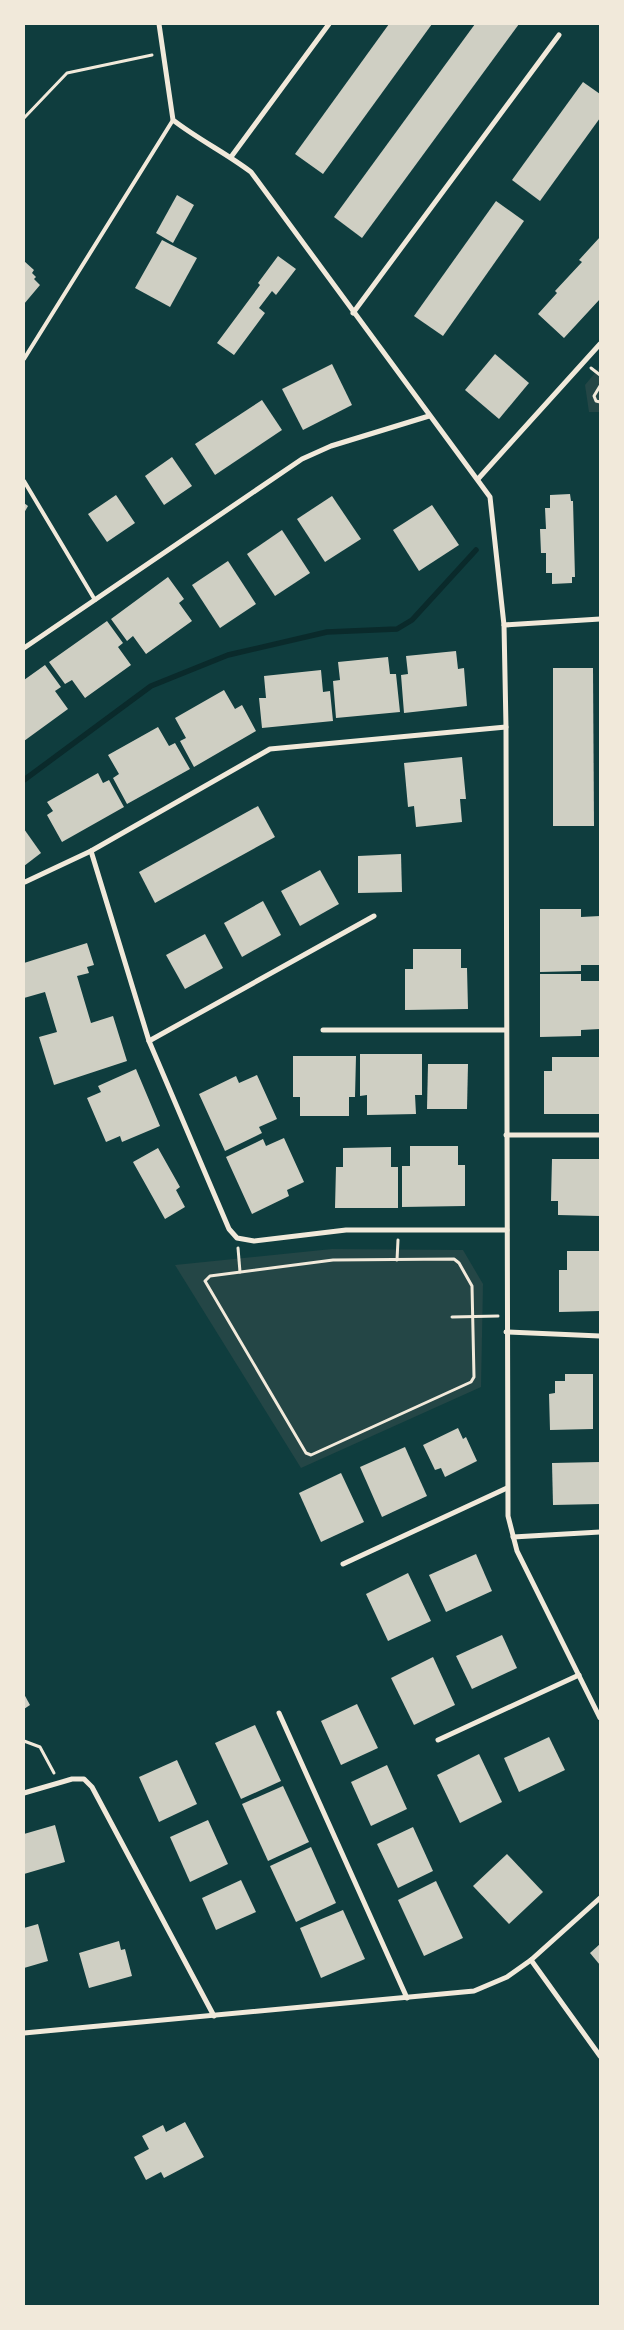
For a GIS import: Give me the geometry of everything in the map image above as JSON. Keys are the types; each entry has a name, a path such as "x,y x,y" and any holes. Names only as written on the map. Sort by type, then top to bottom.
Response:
{"street":[{"path":"159,24 173,120 201,142 231,157 251,172 429,416 478,478 490,497 504,625 506,727 506,1332 508,1516 517,1551 600,1718"},
{"path":"231,157 329,24"},
{"path":"353,312 559,34"},
{"path":"478,478 600,344"},
{"path":"24,648 302,458 331,446 429,416"},
{"path":"504,625 600,619"},
{"path":"25,882 91,851 270,749 506,727"},
{"path":"91,851 149,1041 229,1229 237,1238 254,1242 346,1230 507,1230"},
{"path":"149,1041 374,916"},
{"path":"323,1030 506,1030"},
{"path":"506,1135 600,1135"},
{"path":"506,1332 600,1336"},
{"path":"343,1564 507,1488"},
{"path":"513,1537 600,1532"},
{"path":"438,1740 579,1675"},
{"path":"279,1713 407,1998"},
{"path":"24,1792 72,1779 84,1780 92,1787 214,2016"},
{"path":"24,2033 474,1991 507,1977 530,1960 600,1898"},
{"path":"530,1960 600,2056"}],"lane":[{"path":"24,359 173,120"},
{"path":"24,481 95,600"}],"path":[{"path":"24,118 67,74 163,53"},
{"path":"600,386 594,396 596,401 600,402"},
{"path":"397,1260 398,1230"},
{"path":"237,1238 240,1272"},
{"path":"333,1260 457,1261 472,1286 474,1377 471,1382 314,1454 308,1454 206,1286 205,1282 210,1276 240,1272 333,1260"},
{"path":"452,1317 506,1316"},
{"path":"24,1741 40,1747 60,1782"}],"shaded area":[{"path":"600,367 600,412 589,412 585,385"},
{"path":"332,1249 463,1250 483,1284 481,1387 301,1468 175,1265"}],"building":[{"path":"389,24 432,24 323,174 295,154"},
{"path":"475,24 519,24 362,238 334,217"},
{"path":"583,82 600,94 600,118 540,201 512,180"},
{"path":"177,195 194,205 173,243 156,233"},
{"path":"496,201 524,221 443,336 414,316"},
{"path":"600,237 600,299 564,338 538,314 557,293 555,291 582,262 579,260"},
{"path":"162,240 197,258 170,307 135,288"},
{"path":"278,256 296,269 276,295 272,291 259,308 265,313 234,355 217,343 260,285 258,283"},
{"path":"24,261 34,270 32,273 36,277 34,279 40,285 24,304"},
{"path":"495,354 529,383 499,419 465,390"},
{"path":"332,364 352,405 303,430 282,389"},
{"path":"262,400 282,430 215,475 195,444"},
{"path":"172,457 192,486 164,505 145,476"},
{"path":"570,494 571,501 573,501 575,577 572,577 572,583 552,584 552,573 546,573 546,553 541,553 540,529 546,529 545,508 550,508 550,495"},
{"path":"116,495 135,523 107,542 88,514"},
{"path":"332,496 361,539 325,562 297,519"},
{"path":"24,503 28,506 24,513"},
{"path":"432,505 459,545 419,571 393,530"},
{"path":"282,530 310,573 275,596 247,554"},
{"path":"228,561 256,604 220,628 192,585"},
{"path":"168,577 184,599 179,603 192,621 146,654 133,636 127,641 111,619"},
{"path":"107,621 123,643 118,647 131,665 85,698 72,680 65,684 49,662"},
{"path":"456,651 458,669 464,668 467,706 404,713 401,675 408,674 406,656"},
{"path":"388,657 390,674 396,674 400,712 336,718 333,681 340,680 338,662"},
{"path":"45,665 61,687 55,691 68,709 24,741 24,680"},
{"path":"553,668 593,668 594,826 553,826"},
{"path":"321,670 323,692 330,691 333,721 262,728 259,698 266,698 264,676"},
{"path":"224,690 235,709 242,705 256,731 194,767 180,741 186,738 175,718"},
{"path":"158,727 169,746 175,743 190,769 127,804 113,778 119,774 108,755"},
{"path":"462,757 466,799 460,799 462,822 416,827 414,806 408,807 404,763"},
{"path":"98,773 103,783 109,780 124,807 62,842 47,815 53,811 47,802"},
{"path":"258,806 275,837 155,903 139,872"},
{"path":"24,829 41,853 24,866"},
{"path":"401,854 402,892 358,893 358,856"},
{"path":"320,870 339,904 300,926 281,891"},
{"path":"263,901 281,935 242,957 224,923"},
{"path":"540,909 581,909 581,917 600,916 600,965 581,965 581,971 540,972"},
{"path":"205,934 223,968 185,989 166,955"},
{"path":"87,943 94,965 87,967 89,973 77,976 91,1023 113,1016 127,1061 54,1085 39,1037 57,1032 45,992 24,998 24,963"},
{"path":"413,949 461,949 461,968 467,968 468,1009 405,1010 405,969 413,969"},
{"path":"540,974 581,974 581,981 600,981 600,1029 581,1030 581,1036 540,1037"},
{"path":"360,1054 422,1054 422,1095 415,1095 416,1114 367,1115 367,1095 360,1096"},
{"path":"293,1056 356,1056 355,1097 349,1097 349,1116 300,1116 300,1097 293,1097"},
{"path":"552,1057 600,1057 600,1114 544,1114 544,1071 552,1071"},
{"path":"428,1064 468,1064 467,1109 427,1109"},
{"path":"136,1069 160,1126 122,1142 120,1136 106,1142 87,1098 101,1092 98,1086"},
{"path":"257,1075 277,1119 259,1127 262,1133 225,1151 199,1094 236,1076 239,1083"},
{"path":"284,1138 304,1182 287,1190 289,1196 252,1214 226,1157 263,1139 266,1146"},
{"path":"410,1146 458,1146 458,1165 465,1165 465,1206 402,1207 402,1166 410,1166"},
{"path":"391,1147 391,1167 398,1167 398,1208 335,1208 336,1167 343,1167 343,1148"},
{"path":"158,1148 180,1187 176,1190 185,1207 165,1219 133,1162"},
{"path":"552,1159 600,1159 600,1216 558,1215 558,1201 551,1201"},
{"path":"567,1251 600,1251 600,1311 559,1312 559,1270 567,1270"},
{"path":"565,1374 593,1374 593,1429 550,1430 549,1394 555,1393 555,1381 565,1381"},
{"path":"458,1428 463,1439 466,1437 477,1461 445,1477 441,1468 435,1470 423,1445"},
{"path":"405,1447 427,1496 382,1517 360,1467"},
{"path":"600,1462 600,1504 553,1505 552,1463"},
{"path":"341,1473 364,1522 321,1542 299,1493"},
{"path":"476,1554 492,1591 446,1612 429,1575"},
{"path":"408,1573 431,1621 388,1641 366,1594"},
{"path":"502,1635 517,1668 472,1689 456,1656"},
{"path":"433,1657 455,1705 414,1725 391,1678"},
{"path":"24,1694 30,1705 24,1709"},
{"path":"357,1704 378,1748 341,1765 321,1721"},
{"path":"255,1725 281,1781 241,1799 215,1743"},
{"path":"549,1737 565,1770 519,1792 504,1758"},
{"path":"479,1754 502,1802 460,1823 437,1775"},
{"path":"177,1760 197,1804 159,1822 139,1777"},
{"path":"387,1765 407,1809 371,1826 351,1782"},
{"path":"283,1786 309,1842 268,1861 242,1804"},
{"path":"208,1820 228,1864 190,1882 170,1837"},
{"path":"55,1825 65,1862 24,1874 24,1834"},
{"path":"413,1827 433,1871 398,1888 377,1844"},
{"path":"311,1847 336,1903 296,1922 270,1866"},
{"path":"507,1854 543,1892 509,1924 473,1886"},
{"path":"241,1880 256,1912 216,1930 202,1898"},
{"path":"436,1881 463,1938 424,1956 398,1900"},
{"path":"343,1910 365,1959 321,1978 300,1928"},
{"path":"38,1924 48,1961 24,1968 24,1928"},
{"path":"119,1941 121,1950 125,1949 132,1976 89,1988 79,1953"},
{"path":"600,1944 600,1965 590,1953"},
{"path":"185,2122 204,2157 164,2178 161,2172 146,2180 134,2157 149,2149 142,2136 163,2125 166,2132"}],"waterway":[{"path":"24,780 151,686 228,655 327,632 397,629 412,620 476,550"}]}
